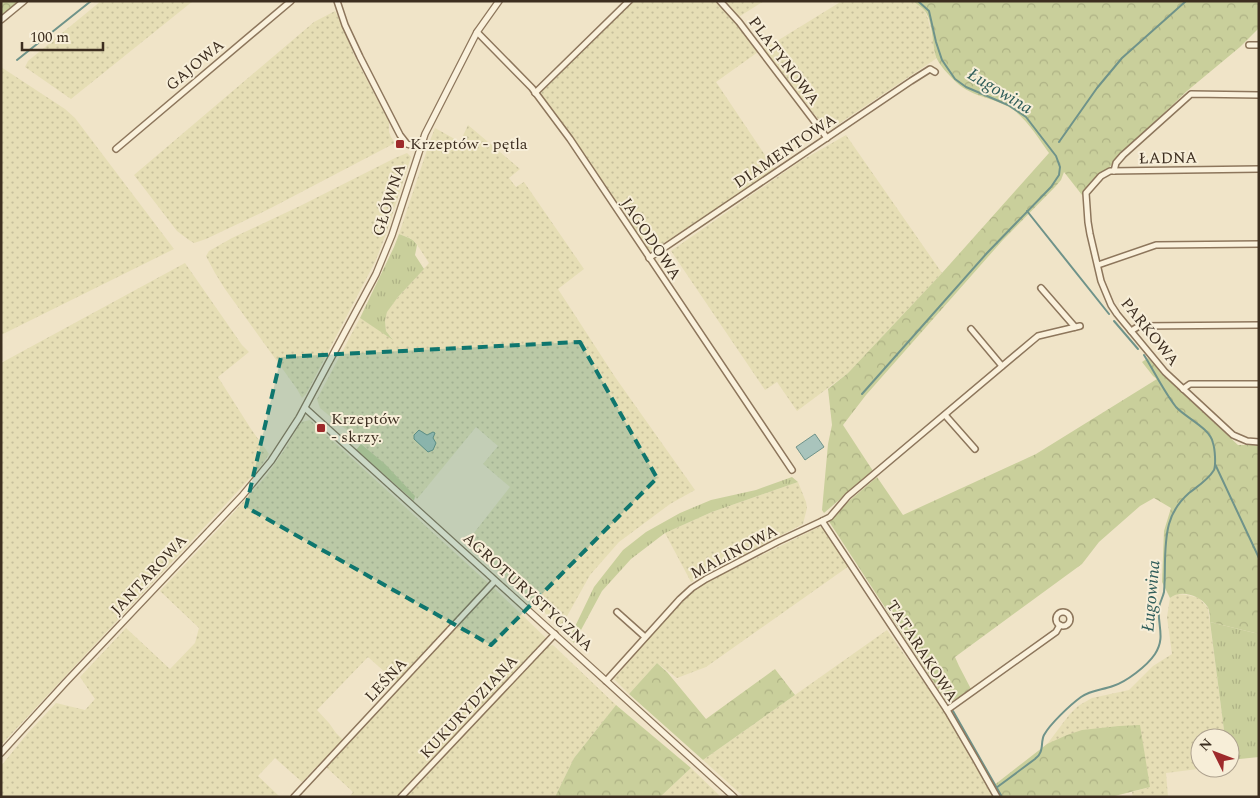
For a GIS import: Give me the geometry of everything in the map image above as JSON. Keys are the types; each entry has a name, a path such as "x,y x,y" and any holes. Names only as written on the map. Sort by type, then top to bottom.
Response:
{"street":[{"path":"1,20 24,1"},
{"name":"GAJOWA","path":"116,149 290,1"},
{"path":"337,1 345,25 360,57 400,135 407,144 420,148"},
{"name":"GŁÓWNA","path":"305,408 376,274 392,235 425,134 477,32 499,1"},
{"path":"535,92 629,1"},
{"name":"PLATYNOWA","path":"720,1 739,22 827,138"},
{"name":"JAGODOWA","path":"477,32 535,92 570,140 792,470"},
{"path":"1249,45 1259,44"},
{"name":"DIAMENTOWA","path":"649,258 930,70 935,72"},
{"path":"1114,171 1116,163 1123,155 1191,94 1259,95"},
{"name":"ŁADNA","path":"1114,171 1259,169"},
{"name":"PARKOWA","path":"1114,171 1101,176 1086,194 1089,228 1104,290 1111,305 1165,372 1183,389 1233,435 1246,441 1259,442"},
{"path":"1098,265 1156,244 1259,244"},
{"name":"MALINOWA","path":"606,681 680,599 698,584 830,517 848,496 1038,336 1077,326 1041,288"},
{"path":"1131,331 1140,326 1259,325"},
{"path":"971,329 1002,366"},
{"path":"1183,389 1190,384 1259,384"},
{"name":"AGROTURYSTYCZNA","path":"305,408 734,797"},
{"name":"JANTAROWA","path":"1,754 65,683 255,482 305,408"},
{"path":"945,415 975,449"},
{"name":"TATARAKOWA","path":"822,521 947,710 997,797"},
{"name":"LEŚNA","path":"294,797 495,581"},
{"path":"617,612 645,637"},
{"path":"947,710 1056,632 1060,625"},
{"name":"KUKURYDZIANA","path":"401,797 554,634"}],"highlighted area":[{"path":"580,342 657,478 491,645 246,507 281,357"}],"shaded area":[{"path":"101,1 193,1 71,99 25,67 28,61"},
{"path":"633,1 718,1 758,52 716,82 775,170 650,252 541,95 542,90"},
{"path":"724,1 764,1 737,18"},
{"path":"842,1 913,1 925,11 937,58 831,129 825,128 764,49"},
{"path":"335,11 354,55 389,122 389,132 395,143 269,209 206,239 194,243 189,240 177,231 134,175 314,22"},
{"path":"1,67 65,109 75,118 174,249 1,335"},
{"path":"468,125 520,169 509,178 516,187 524,182 584,269 558,289 615,377 695,490 670,504 619,542 590,575 561,627 466,543 510,487 483,464 498,446 476,427 417,499 355,437 320,408 317,399 360,318 392,338 386,331 387,311 429,263 416,243 410,238 399,234 431,138 435,128 460,142"},
{"path":"846,135 942,273 848,373 797,411 777,382 765,390 671,251 799,162"},
{"path":"407,153 411,157 375,262 306,394 302,398 225,289 206,256 209,251 232,238"},
{"path":"185,263 242,345 249,352 218,377 269,454 261,466 1,745 1,363"},
{"path":"310,420 488,583 396,682 368,657 317,710 344,741 302,782 275,758 258,776 280,797 1,797 1,766 56,703 85,710 95,699 80,677 126,628 170,669 195,643 199,628 160,591 267,475 301,422"},
{"path":"798,482 807,508 803,524 691,582 665,533 712,512"},
{"path":"819,527 824,529 849,566 706,667 677,678 657,663 629,694 614,679 672,612 694,591 707,582"},
{"path":"494,588 546,638 544,641 398,797 349,797 353,792 326,767"},
{"path":"1177,594 1199,598 1208,608 1224,728 1190,728 1190,770 1166,773 1168,797 1133,797 1132,792 1150,787 1047,744 1078,706 1092,698 1129,690 1153,666 1172,654 1167,617 1170,598"},
{"path":"887,630 944,711 994,797 744,797 703,760"},
{"path":"553,645 616,705 574,758 555,797 405,797 529,665 548,646"},
{"path":"691,768 721,797 660,797"}],"green space":[{"path":"1,1 20,1 1,16"},
{"path":"913,1 1259,1 1259,28 1240,47 1187,91 1120,155 1108,169 1090,183 1082,195 1064,172 1061,180 1055,187 1002,241 866,395 843,425 873,471 824,513 822,510 828,444 832,425 828,389 848,373 942,273 1049,153 1031,128 1015,111 966,90 947,73 937,59 928,15"},
{"path":"399,234 409,238 417,245 415,255 424,269 387,312 385,321 386,331 393,340 360,318"},
{"path":"1148,358 1162,374 1238,445 1259,445 1259,634 1210,622 1208,608 1204,602 1195,596 1179,594 1170,598 1162,582 1164,531 1171,508 1154,498 1140,506 1099,542 1082,564 955,657 971,689 948,704 828,520 877,477 903,515 1036,454 1157,379 1142,362"},
{"path":"361,444 385,464 415,496 414,501 356,450"},
{"path":"792,477 798,482 712,512 665,533 631,559 602,591 574,643 569,639 594,587 623,550 646,532 680,513 711,500 756,490"},
{"path":"1210,622 1259,634 1259,757 1240,759 1240,728 1224,728"},
{"path":"657,663 667,672 706,719 775,669 795,695 703,760 629,694"},
{"path":"616,705 691,768 660,797 555,797 574,758"},
{"path":"1140,725 1150,787 1111,797 999,797 993,786 1047,744 1067,735 1082,730"}],"water":[{"path":"419,430 427,435 435,433 433,438 436,443 433,450 428,452 414,439 414,435"},
{"path":"815,434 824,447 805,460 796,447"}],"waterway":[{"path":"17,60 91,1"},
{"name":"Ługowina","path":"862,394 987,253 1051,187 1059,175 1060,167 1056,156 1026,117 1008,105 966,87 955,79 942,60 929,11 918,1"},
{"path":"1059,142 1097,88 1122,58 1186,1"},
{"name":"Ługowina","path":"1027,211 1109,314"},
{"name":"Ługowina","path":"1114,321 1138,349"},
{"name":"Ługowina","path":"996,788 1039,756 1043,737 1055,720 1071,705 1093,691 1113,686 1130,677 1147,664 1158,648 1161,636 1159,607 1164,592 1165,549 1169,524 1174,511 1182,500 1212,474 1215,468 1215,457 1211,438 1203,428 1176,407 1144,355"},
{"path":"1215,464 1259,558"},
{"path":"953,711 1002,797"}],"place":[{"name":"Krzeptów - pętla","path":"400,144"},
{"name":"Krzeptów - skrzy.","path":"321,428"}]}
